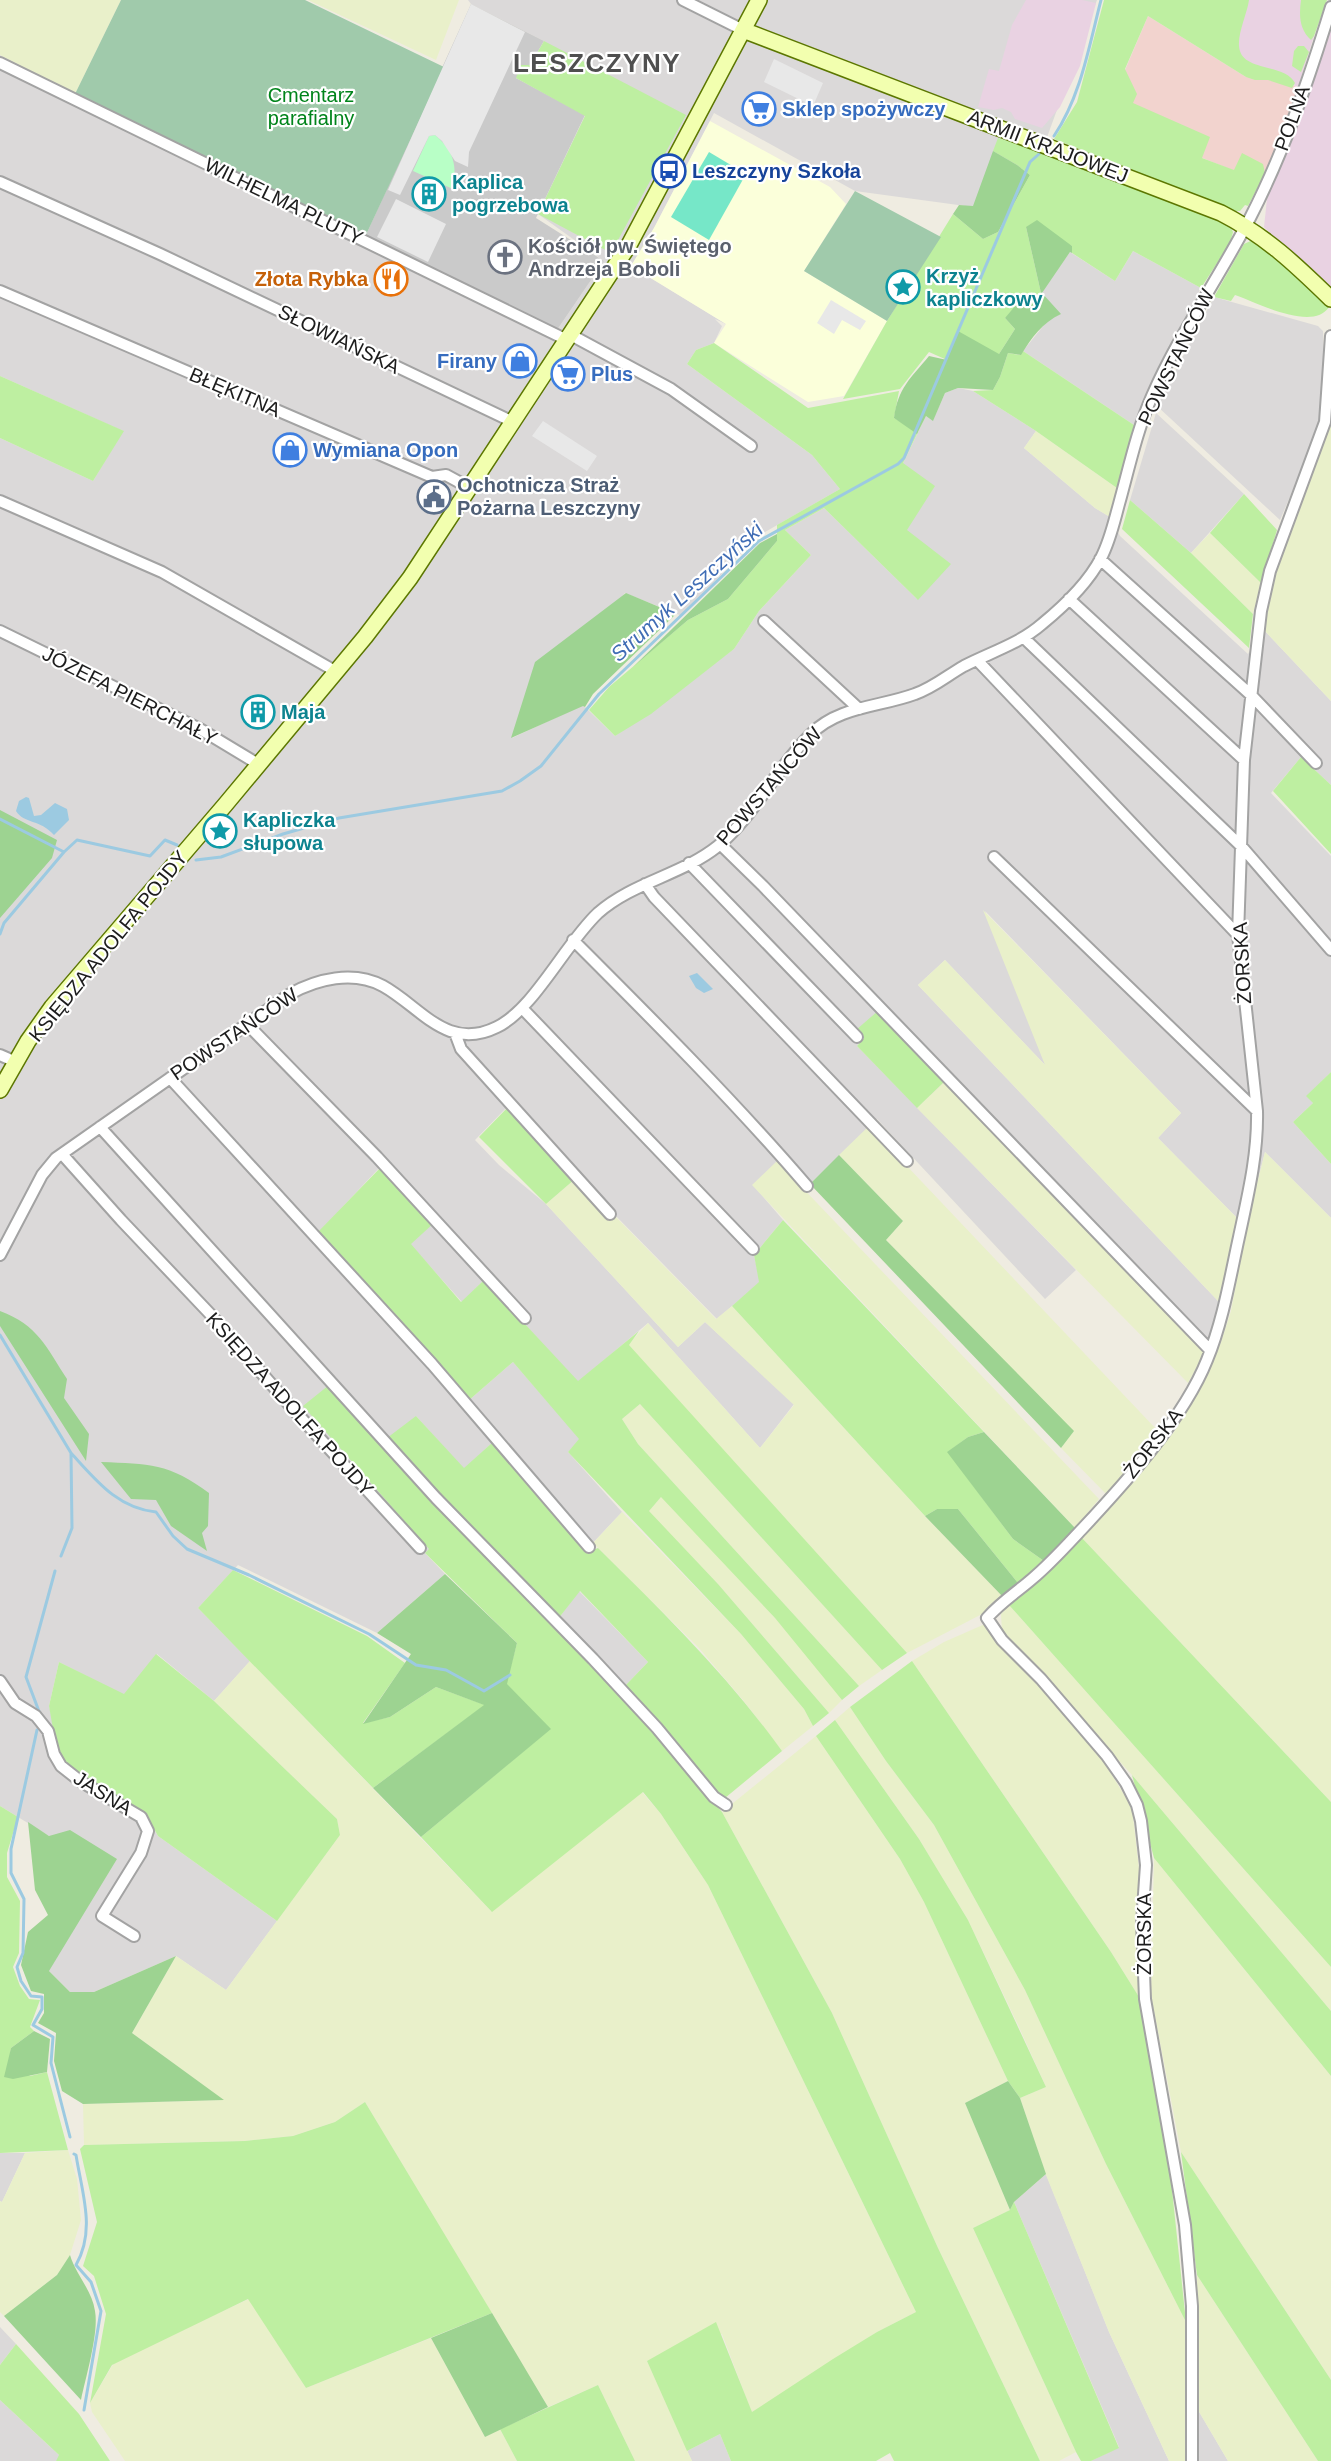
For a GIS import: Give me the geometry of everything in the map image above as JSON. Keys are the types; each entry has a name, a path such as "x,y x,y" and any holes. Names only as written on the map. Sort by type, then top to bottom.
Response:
{"street":[{"path":"683,0 744,30"},
{"name":"KSIĘDZA ADOLFA POJDY","path":"0,1090 52,1007 402,590 569,337 639,226 759,0"},
{"name":"POLNA","path":"1246,226 1285,140 1331,7"},
{"name":"ARMII KRAJOWEJ","path":"744,30 1193,201 1246,226 1287,256 1331,300"},
{"name":"WILHELMA PLUTY","path":"0,63 671,388 751,446"},
{"name":"SŁOWIAŃSKA","path":"0,182 160,254 513,422"},
{"name":"POWSTAŃCÓW","path":"0,1255 42,1175 62,1154 303,987 322,980 363,980 384,987 441,1028 464,1034 490,1030 508,1020 522,1008 573,940 608,905 689,863 720,844 743,819 810,735 829,720 859,709 922,692 977,660 1024,638 1068,599 1100,559 1113,528 1140,429 1153,394 1199,304 1246,226"},
{"name":"BŁĘKITNA","path":"0,291 432,477 446,475 470,488"},
{"name":"ŻORSKA","path":"1192,2461 1192,2306 1185,2225 1145,1999 1142,1923 1146,1865 1141,1821 1137,1805 1126,1783 1107,1756 1041,1679 1002,1640 987,1618 1000,1603 1032,1579 1083,1528 1144,1458 1179,1412 1210,1350 1224,1304 1251,1182 1257,1133 1257,1112 1238,935 1244,760 1251,695 1261,611 1270,571 1325,422 1331,336"},
{"path":"0,501 162,572 335,671"},
{"path":"1100,559 1251,695 1316,763"},
{"path":"1068,599 1244,760"},
{"path":"764,621 859,709"},
{"name":"JÓZEFA PIERCHAŁY","path":"0,631 190,724 258,764"},
{"path":"1024,638 1242,847 1331,950"},
{"path":"977,660 1238,935"},
{"path":"720,844 1210,1350"},
{"path":"994,857 1257,1112"},
{"path":"689,863 857,1037"},
{"path":"645,884 654,897 907,1161"},
{"path":"573,940 682,1049 774,1147 807,1186"},
{"path":"522,1008 753,1249"},
{"path":"248,1024 377,1157 525,1318"},
{"path":"455,1033 461,1049 610,1214"},
{"path":"0,1055 16,1062"},
{"path":"170,1078 432,1364 589,1547"},
{"path":"100,1127 436,1498 657,1728 714,1797 726,1805"},
{"name":"KSIĘDZA ADOLFA POJDY","path":"62,1154 120,1220 212,1316 420,1548"},
{"name":"JASNA","path":"0,1681 15,1703 36,1716 48,1731 54,1754 61,1766 80,1781 141,1817 148,1831 141,1853 102,1916 134,1936"}],"shaded area":[{"path":"0,0 121,0 75,94 0,55"},
{"path":"308,0 459,0 436,60"},
{"path":"468,0 1097,0 1042,151 973,207 855,191 714,113 654,228 631,266 726,324 715,319 722,326 714,343 696,350 687,364 812,455 840,489 758,536 682,616 625,593 512,738 583,705 615,736 734,649 759,611 811,555 785,530 824,508 917,599 906,530 903,463 926,416 933,420 945,393 958,388 973,391 1036,431 1024,448 1095,508 1110,517 1120,536 1248,654 1262,628 1331,701 1331,785 1301,757 1271,793 1331,856 1331,1072 1307,1096 1313,1103 1293,1122 1331,1164 1331,1218 1265,1152 1246,1227 1158,1138 1181,1113 985,911 1046,1066 945,960 918,985 1219,1302 1208,1343 857,1030 864,1038 857,1046 1076,1270 1045,1299 877,1119 810,1184 777,1162 753,1185 783,1220 754,1255 760,1282 717,1319 508,1106 475,1140 499,1165 546,1204 678,1347 705,1322 794,1404 760,1448 648,1323 578,1382 484,1280 462,1302 410,1244 433,1223 381,1166 318,1233 468,1401 513,1362 580,1439 568,1452 622,1512 589,1547 493,1442 464,1469 416,1416 430,1549 425,1553 445,1574 377,1633 238,1565 198,1608 250,1661 214,1701 157,1654 124,1695 59,1662 49,1706 65,1765 147,1817 158,1836 277,1921 226,1990 176,1956 94,1992 70,1992 49,1971 49,1836 0,1806 0,438 93,481 123,431 0,376 0,55 557,330 604,261 538,214 585,116 544,41 471,4"},
{"path":"1026,0 1082,0 1096,3 1080,66 1060,107 1042,128 1015,119 1011,112 1002,108 994,110 978,107 989,69 999,71 1012,25"},
{"path":"1245,0 1304,0 1302,19 1314,36 1298,87 1231,59"},
{"path":"471,4 544,41 530,65 516,78 585,115 536,218 604,261 557,330 365,237"},
{"path":"471,4 525,32 469,152 468,167 455,161 442,141 435,135 429,136 400,195 388,190"},
{"path":"1148,16 1246,77 1256,74 1298,87 1290,114 1262,182 1200,157 1131,108 1125,70"},
{"path":"1331,26 1331,295 1264,227 1267,199"},
{"path":"774,59 823,83 813,106 764,82"},
{"path":"710,121 830,187 846,204 804,271 887,321 844,396 808,402 714,343 726,324 631,266 654,228"},
{"path":"396,199 446,224 428,262 377,237"},
{"path":"1133,251 1201,288 1146,395 1134,425 1023,351 1048,320 1060,314 1041,293 1070,252 1115,281"},
{"path":"1214,297 1318,326 1323,331 1323,399 1316,436 1280,520 1157,406"},
{"path":"831,300 866,321 860,330 842,320 834,334 817,323"},
{"path":"1156,413 1244,494 1191,553 1130,500"},
{"path":"1331,416 1331,701 1262,628 1274,572 1295,522"},
{"path":"543,421 597,456 587,471 532,436"},
{"path":"1036,431 1117,488 1110,517 1095,508 1024,448"},
{"path":"1210,533 1261,583 1253,614 1191,553"},
{"path":"983,910 1181,1113 1158,1138 1237,1218 1219,1302 918,985 945,960 1045,1065"},
{"path":"947,1079 1206,1350 1188,1383 917,1108"},
{"path":"869,1126 1158,1431 1146,1450 1106,1494 1061,1448 1073,1431 886,1240 903,1221 839,1155"},
{"path":"1265,1152 1331,1218 1331,1802 1082,1538 1174,1432 1221,1342 1231,1311 1246,1227"},
{"path":"777,1161 1099,1499 1075,1528 752,1185"},
{"path":"575,1179 613,1214 716,1319 732,1306 925,1516 1003,1597 984,1613 907,1653 628,1345 648,1323 760,1448 794,1405 705,1322 678,1347 546,1204"},
{"path":"640,1404 882,1670 859,1686 638,1444 622,1419"},
{"path":"662,1496 775,1618 837,1691 842,1700 829,1713 718,1584 648,1511"},
{"path":"622,1512 741,1634 804,1709 813,1726 782,1751 699,1648 593,1543"},
{"path":"579,1591 648,1662 624,1687 558,1619"},
{"path":"1009,1605 1331,1967 1331,2011 1132,1775 1002,1632 1001,1614"},
{"path":"985,1624 1103,1760 1132,1808 1140,1877 1139,1997 1111,1952 912,1661 944,1642"},
{"path":"250,1661 491,1911 642,1792 661,1814 708,1885 916,2312 877,2332 752,2413 722,2334 647,2361 692,2461 635,2461 598,2385 548,2407 365,2102 335,2122 293,2136 245,2141 84,2145 83,2104 223,2100 132,2033 176,1956 226,1990 340,1835 337,1819 214,1701"},
{"path":"850,1707 886,1761 934,1825 1025,1990 1106,2164 1186,2322 1191,2461 1169,2461 1109,2332 1046,2175 1020,2098 1046,2087 1019,2027 968,1920 919,1839 835,1720"},
{"path":"816,1736 900,1859 924,1902 1008,2081 965,2103 1010,2210 973,2228 1076,2452 1059,2461 1040,2461 938,2248 832,2013 722,1812"},
{"path":"1154,1858 1331,2076 1331,2380 1181,2152 1151,1995"},
{"path":"68,2150 77,2179 81,2220 70,2255 57,2275 4,2316 0,2312 0,2201 2,2202 25,2153"},
{"path":"0,2153 25,2153 2,2202 0,2201"},
{"path":"1046,2174 1109,2332 1169,2461 1091,2461 1119,2447 1014,2202"},
{"path":"1197,2275 1318,2461 1228,2461 1198,2410"},
{"path":"249,2299 306,2388 431,2338 485,2437 500,2429 517,2461 125,2461 92,2412 90,2403 115,2361"},
{"path":"0,2327 16,2344 0,2365"},
{"path":"0,2400 60,2456 56,2461 0,2461"},
{"path":"1198,2410 1228,2461 1198,2461"},
{"path":"720,2434 731,2461 692,2461 687,2451"}],"green space":[{"name":"Cmentarz parafialny","path":"121,0 305,0 444,67 365,237 75,94"},
{"path":"1104,0 1249,0 1239,41 1242,54 1255,64 1290,76 1295,83 1292,88 1268,80 1246,77 1148,16 1125,69 1137,94 1133,103 1210,137 1202,158 1234,170 1242,153 1263,164 1265,173 1248,206 1245,205 1240,211 1235,211 1054,139 1077,102"},
{"path":"1301,0 1327,0 1311,40 1301,22"},
{"path":"544,41 686,115 611,253 538,214 585,116 516,78 521,65 530,65"},
{"path":"1298,46 1304,46 1309,52 1301,72 1292,66 1294,51"},
{"path":"435,135 453,159 455,173 453,189 413,171 429,136"},
{"path":"998,138 1042,151 1206,210 1229,224 1233,232 1230,243 1201,288 1133,251 1115,281 1072,253 1072,246 1026,227 1041,293 1031,305 1005,318 1015,329 999,354 947,360 929,352 900,389 843,399 887,321 953,214 983,239 998,232 1030,175 993,151"},
{"path":"993,151 1030,175 998,232 983,239 953,214 959,205 973,206"},
{"path":"709,152 746,174 709,240 671,217"},
{"path":"855,191 941,237 887,321 804,271"},
{"path":"1037,220 1072,246 1072,253 1070,252 1042,293 1061,314 1038,331 1021,355 1008,353 993,390 958,388 945,393 933,421 926,416 917,434 894,418 902,391 929,356 947,360 958,331 999,354 1015,329 1005,318 1016,305 1031,305 1041,293 1026,227"},
{"path":"1255,239 1326,301 1329,307 1321,314 1311,317 1298,316 1271,309 1235,295 1231,301 1214,297 1244,244"},
{"path":"714,343 808,408 899,391 894,418 918,432 903,463 935,486 907,530 951,564 918,600 824,508 785,530 811,555 759,611 734,649 651,714 615,736 589,710 609,687 688,620 728,599 777,541 777,525 840,489 812,455 687,364 696,350"},
{"path":"1023,351 1134,425 1128,455 1117,488 1036,431 973,391 993,390 1008,353 1020,355"},
{"path":"0,376 124,431 93,481 0,438"},
{"path":"1244,494 1277,530 1261,583 1210,533"},
{"path":"1130,500 1191,553 1253,614 1249,648 1122,529"},
{"path":"777,534 777,541 728,599 688,620 633,667 760,543"},
{"path":"626,593 676,614 593,694 585,707 511,738 535,662"},
{"path":"1301,757 1331,785 1331,854 1273,791"},
{"path":"0,810 57,840 52,858 0,918"},
{"path":"879,1010 947,1079 917,1108 857,1046 864,1038 856,1030"},
{"path":"1331,1072 1331,1164 1293,1122 1313,1103 1306,1096"},
{"path":"509,1106 575,1179 546,1204 479,1137"},
{"path":"839,1155 903,1221 886,1240 1074,1431 1061,1448 810,1184"},
{"path":"382,1166 434,1223 411,1244 461,1302 484,1280 578,1381 639,1331 629,1345 907,1653 882,1670 640,1404 622,1419 638,1444 859,1686 842,1700 775,1618 661,1497 649,1511 718,1584 829,1713 813,1726 804,1709 741,1634 568,1452 579,1439 513,1362 468,1401 317,1233"},
{"path":"783,1220 984,1432 968,1437 948,1452 1013,1539 1044,1561 1018,1583 958,1509 937,1509 925,1516 732,1306 759,1282 754,1255"},
{"path":"0,1311 24,1323 40,1338 67,1379 64,1398 89,1434 86,1461 0,1326"},
{"path":"329,1385 620,1694 722,1812 832,2013 938,2248 1040,2461 894,2461 890,2453 876,2461 731,2461 720,2434 687,2451 647,2361 716,2322 752,2412 877,2332 916,2312 708,1885 661,1814 643,1792 492,1912 421,1837 550,1729 506,1684 517,1643 425,1553 429,1549 303,1406"},
{"path":"416,1416 464,1468 493,1442 587,1552 598,1548 695,1646 740,1697 782,1751 725,1798 718,1796 624,1687 648,1662 580,1591 558,1619 450,1508 387,1438"},
{"path":"984,1432 1075,1528 1044,1561 1013,1539 947,1452 968,1437"},
{"path":"101,1462 158,1467 182,1476 209,1493 208,1526 202,1533 207,1551 171,1526 156,1500 131,1499"},
{"path":"937,1509 958,1509 1018,1583 1003,1597 925,1516"},
{"path":"1082,1538 1331,1802 1331,1967 1009,1605"},
{"path":"233,1570 367,1636 405,1663 363,1723 390,1717 436,1687 485,1705 373,1788 198,1608"},
{"path":"445,1574 517,1643 507,1684 551,1729 421,1837 373,1788 484,1705 436,1687 390,1717 363,1724 411,1654 377,1633"},
{"path":"156,1654 214,1701 337,1819 340,1835 277,1921 158,1836 147,1816 65,1765 57,1752 49,1706 59,1662 124,1694"},
{"path":"912,1661 1111,1952 1139,1997 1170,2171 1186,2322 1106,2164 1025,1990 934,1825 886,1761 850,1707"},
{"path":"835,1720 919,1839 968,1920 1046,2087 1020,2098 1008,2081 924,1902 900,1859 816,1736"},
{"path":"1132,1775 1331,2011 1331,2076 1154,1858"},
{"path":"0,1806 18,1817 7,1853 7,1877 20,1901 19,1953 13,1967 20,1986 29,1999 40,2000 30,2027 34,2031 11,2048 10,2055 30,2076 47,2072 68,2150 0,2153"},
{"path":"28,1822 49,1836 70,1830 117,1859 49,1971 70,1992 94,1992 176,1956 132,2033 224,2100 83,2104 62,2091 54,2061 56,2033 38,2023 44,2013 44,1994 31,1991 21,1965 28,1932 48,1915 35,1890"},
{"path":"34,2031 50,2039 47,2072 13,2079 4,2077 11,2048"},
{"path":"1008,2081 1020,2098 1046,2174 1014,2202 1010,2210 965,2103"},
{"path":"365,2102 492,2313 306,2388 248,2299 112,2365 90,2403 106,2314 94,2276 83,2266 97,2222 80,2149 84,2145 245,2141 293,2136 335,2122"},
{"path":"1181,2152 1331,2380 1331,2461 1318,2461 1197,2275"},
{"path":"1014,2202 1119,2448 1091,2461 1081,2461 1076,2452 973,2228 1010,2210"},
{"path":"70,2255 91,2296 96,2320 94,2342 81,2400 4,2316 57,2275"},
{"path":"492,2313 548,2407 485,2437 431,2338"},
{"path":"16,2344 79,2414 110,2461 56,2461 59,2455 0,2400 0,2365"},
{"path":"598,2385 635,2461 517,2461 500,2429"}],"water":[{"path":"26,797 29,798 34,816 41,815 55,803 67,809 69,820 54,835 43,826 23,818 16,811 19,801"},
{"path":"697,973 713,989 704,993 696,988 689,976"}],"waterway":[{"name":"Strumyk Leszczyński","path":"1054,136 1078,88 1101,0"},
{"name":"Strumyk Leszczyński","path":"196,860 221,857 283,834 339,818 502,791 541,766 599,694 759,541 898,464 904,458 1030,162 1039,154"},
{"path":"0,819 64,852"},
{"path":"0,934 4,923 64,852 77,840 150,856 165,840 177,845"},
{"path":"0,1335 71,1453 72,1528 61,1556"},
{"path":"71,1453 108,1491 119,1499 130,1505 156,1512 173,1536 187,1549 249,1575 369,1634 416,1665 446,1670 484,1691 510,1675"},
{"path":"40,1714 26,1677 55,1571"},
{"path":"37,1730 11,1849 11,1873 24,1899 23,1953 17,1967 21,1981 31,1996 42,1997 42,2009 33,2025 53,2037 51,2063 70,2137"},
{"path":"74,2154 86,2211 85,2238 76,2265 91,2282 101,2311 84,2410"}],"place":[{"name":"Sklep spożywczy","path":"759,109"},
{"name":"Leszczyny Szkoła","path":"669,171"},
{"name":"Kaplica pogrzebowa","path":"429,194"},
{"name":"Kościół pw. Świętego Andrzeja Boboli","path":"505,257"},
{"name":"Złota Rybka","path":"391,279"},
{"name":"Krzyż kapliczkowy","path":"903,287"},
{"name":"Firany","path":"520,361"},
{"name":"Plus","path":"568,374"},
{"name":"Wymiana Opon","path":"290,450"},
{"name":"Ochotnicza Straż Pożarna Leszczyny","path":"434,497"},
{"name":"Maja","path":"258,712"},
{"name":"Kapliczka słupowa","path":"220,831"}],"district":[{"name":"LESZCZYNY","path":"597,63"}]}
